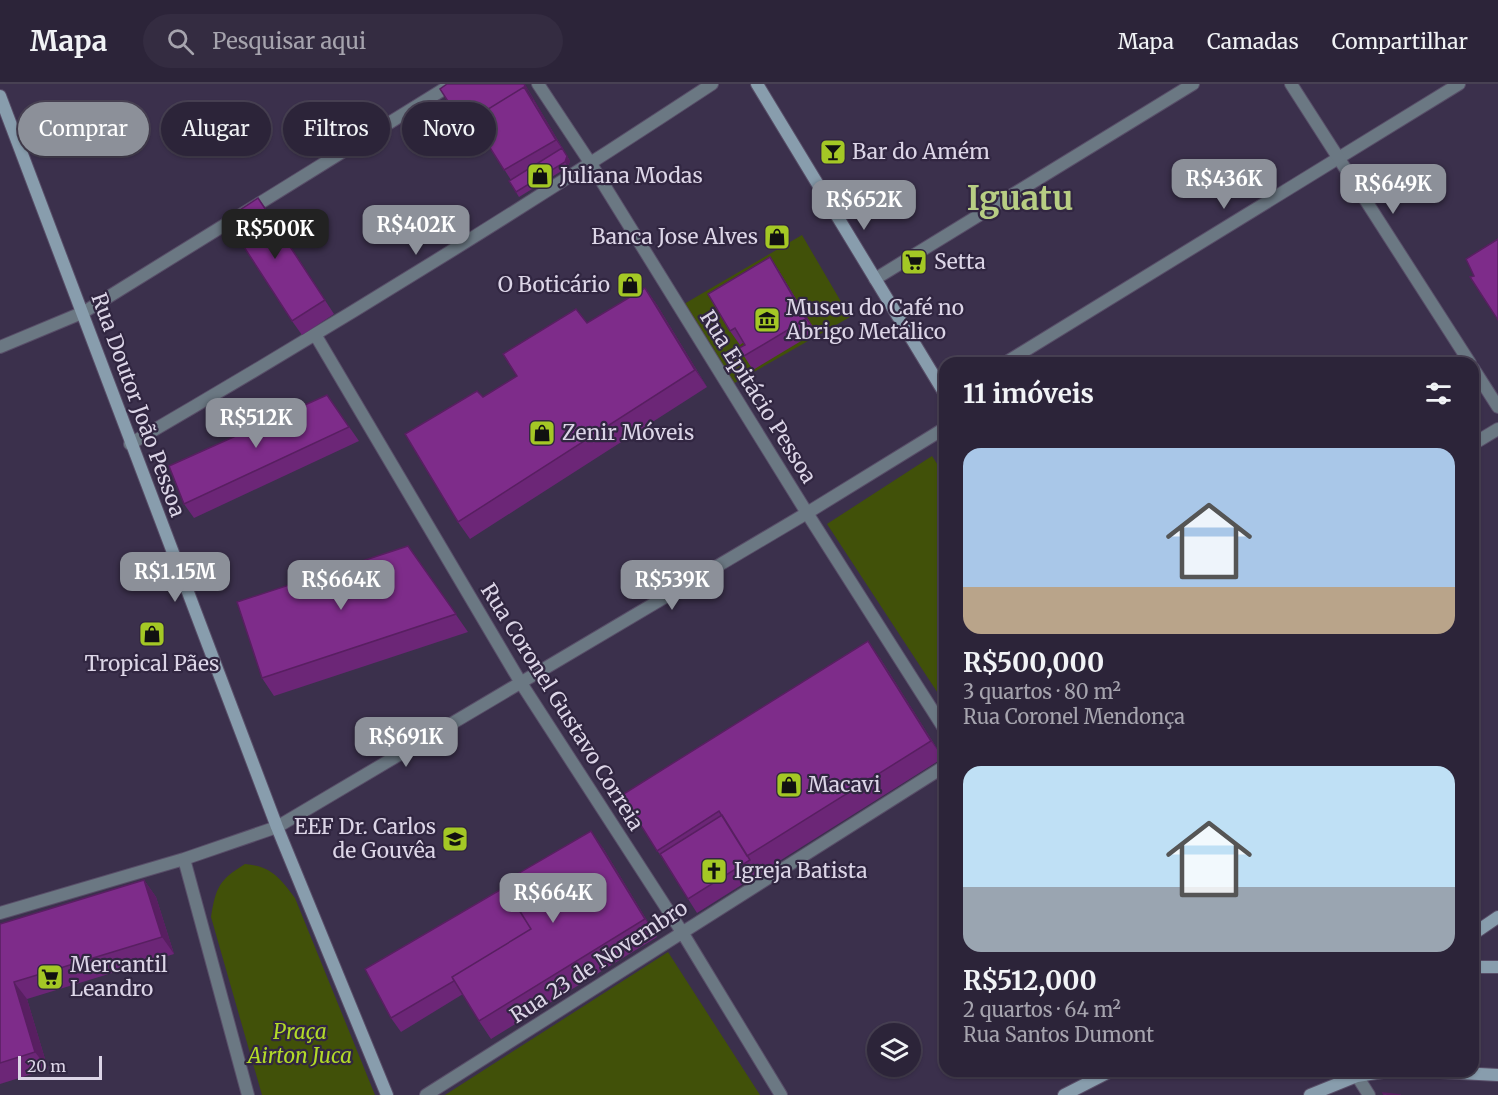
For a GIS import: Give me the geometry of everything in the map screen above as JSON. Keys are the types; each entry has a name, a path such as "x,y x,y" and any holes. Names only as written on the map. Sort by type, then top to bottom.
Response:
{"main road":[{"path":"757,84 939,384"},
{"name":"Rua Doutor João Pessoa","path":"0,96 84,312 130,444 277,827 387,1095"},
{"path":"1479,929 1498,917"},
{"path":"1479,967 1498,968"},
{"path":"1479,1074 1498,1075"},
{"path":"1064,1095 1099,1077"},
{"path":"1310,1095 1355,1077"}],"street":[{"path":"0,347 84,312 452,84"},
{"name":"Rua Epitácio Pessoa","path":"538,84 591,164 807,513 939,721"},
{"path":"130,444 316,336 591,164 712,84"},
{"path":"875,279 1193,84"},
{"path":"1291,84 1466,357"},
{"path":"1015,357 1460,84"},
{"name":"Rua Coronel Gustavo Correia","path":"316,336 521,683 682,932 781,1095"},
{"path":"1479,377 1498,407"},
{"path":"1479,440 1498,429"},
{"path":"0,913 184,859 277,827 807,513 939,432"},
{"name":"Rua 23 de Novembro","path":"426,1095 939,770"},
{"path":"184,859 248,1095"},
{"path":"1358,1077 1369,1095"}],"green space":[{"path":"802,235 850,317 731,385 684,304"},
{"path":"932,456 939,467 939,695 827,524"},
{"name":"Praça Airton Juca","path":"245,864 262,867 274,874 295,898 375,1095 262,1095 211,917 220,885 229,875"},
{"path":"668,952 760,1095 445,1095"}],"building":[{"path":"447,84 524,84 527,91 524,87 496,104 496,102 448,102 440,89"},
{"path":"524,87 556,140 504,170 495,156 496,104"},
{"path":"562,148 567,156 565,162 516,192 509,181"},
{"path":"258,198 325,300 292,321 226,219"},
{"path":"1498,239 1498,320 1470,277 1474,276 1466,259"},
{"name":"Museu do Café no Abrigo Metálico","path":"770,257 806,319 744,356 739,348 745,345 735,328 730,331 708,294"},
{"name":"Zenir Móveis","path":"645,288 695,370 458,522 405,434 477,391 483,397 517,376 503,354 576,309 587,323"},
{"path":"327,395 349,427 184,504 169,466"},
{"path":"408,546 456,614 262,678 237,602"},
{"name":"Macavi","path":"868,641 931,741 747,856 719,811 657,851 622,795"},
{"name":"Igreja Batista","path":"722,815 750,860 688,899 660,854"},
{"path":"591,831 645,919 479,1021 452,977 531,929 502,883"},
{"name":"Mercantil Leandro","path":"144,880 162,937 14,982 35,1052 0,1063 0,924"},
{"path":"505,887 531,929 452,977 454,981 391,1018 365,969"}],"place":[{"name":"Bar do Amém","path":"833,152"},
{"name":"Juliana Modas","path":"540,176"},
{"name":"Banca Jose Alves","path":"777,237"},
{"name":"Setta","path":"914,262"},
{"name":"O Boticário","path":"630,285"},
{"name":"Museu do Café no Abrigo Metálico","path":"767,320"},
{"name":"Zenir Móveis","path":"542,433"},
{"name":"Tropical Pães","path":"152,634"},
{"name":"Macavi","path":"789,785"},
{"name":"EEF Dr. Carlos de Gouvêa","path":"455,839"},
{"name":"Igreja Batista","path":"714,871"},
{"name":"Mercantil Leandro","path":"50,977"}],"district":[{"name":"Iguatu","path":"1020,198"}]}
